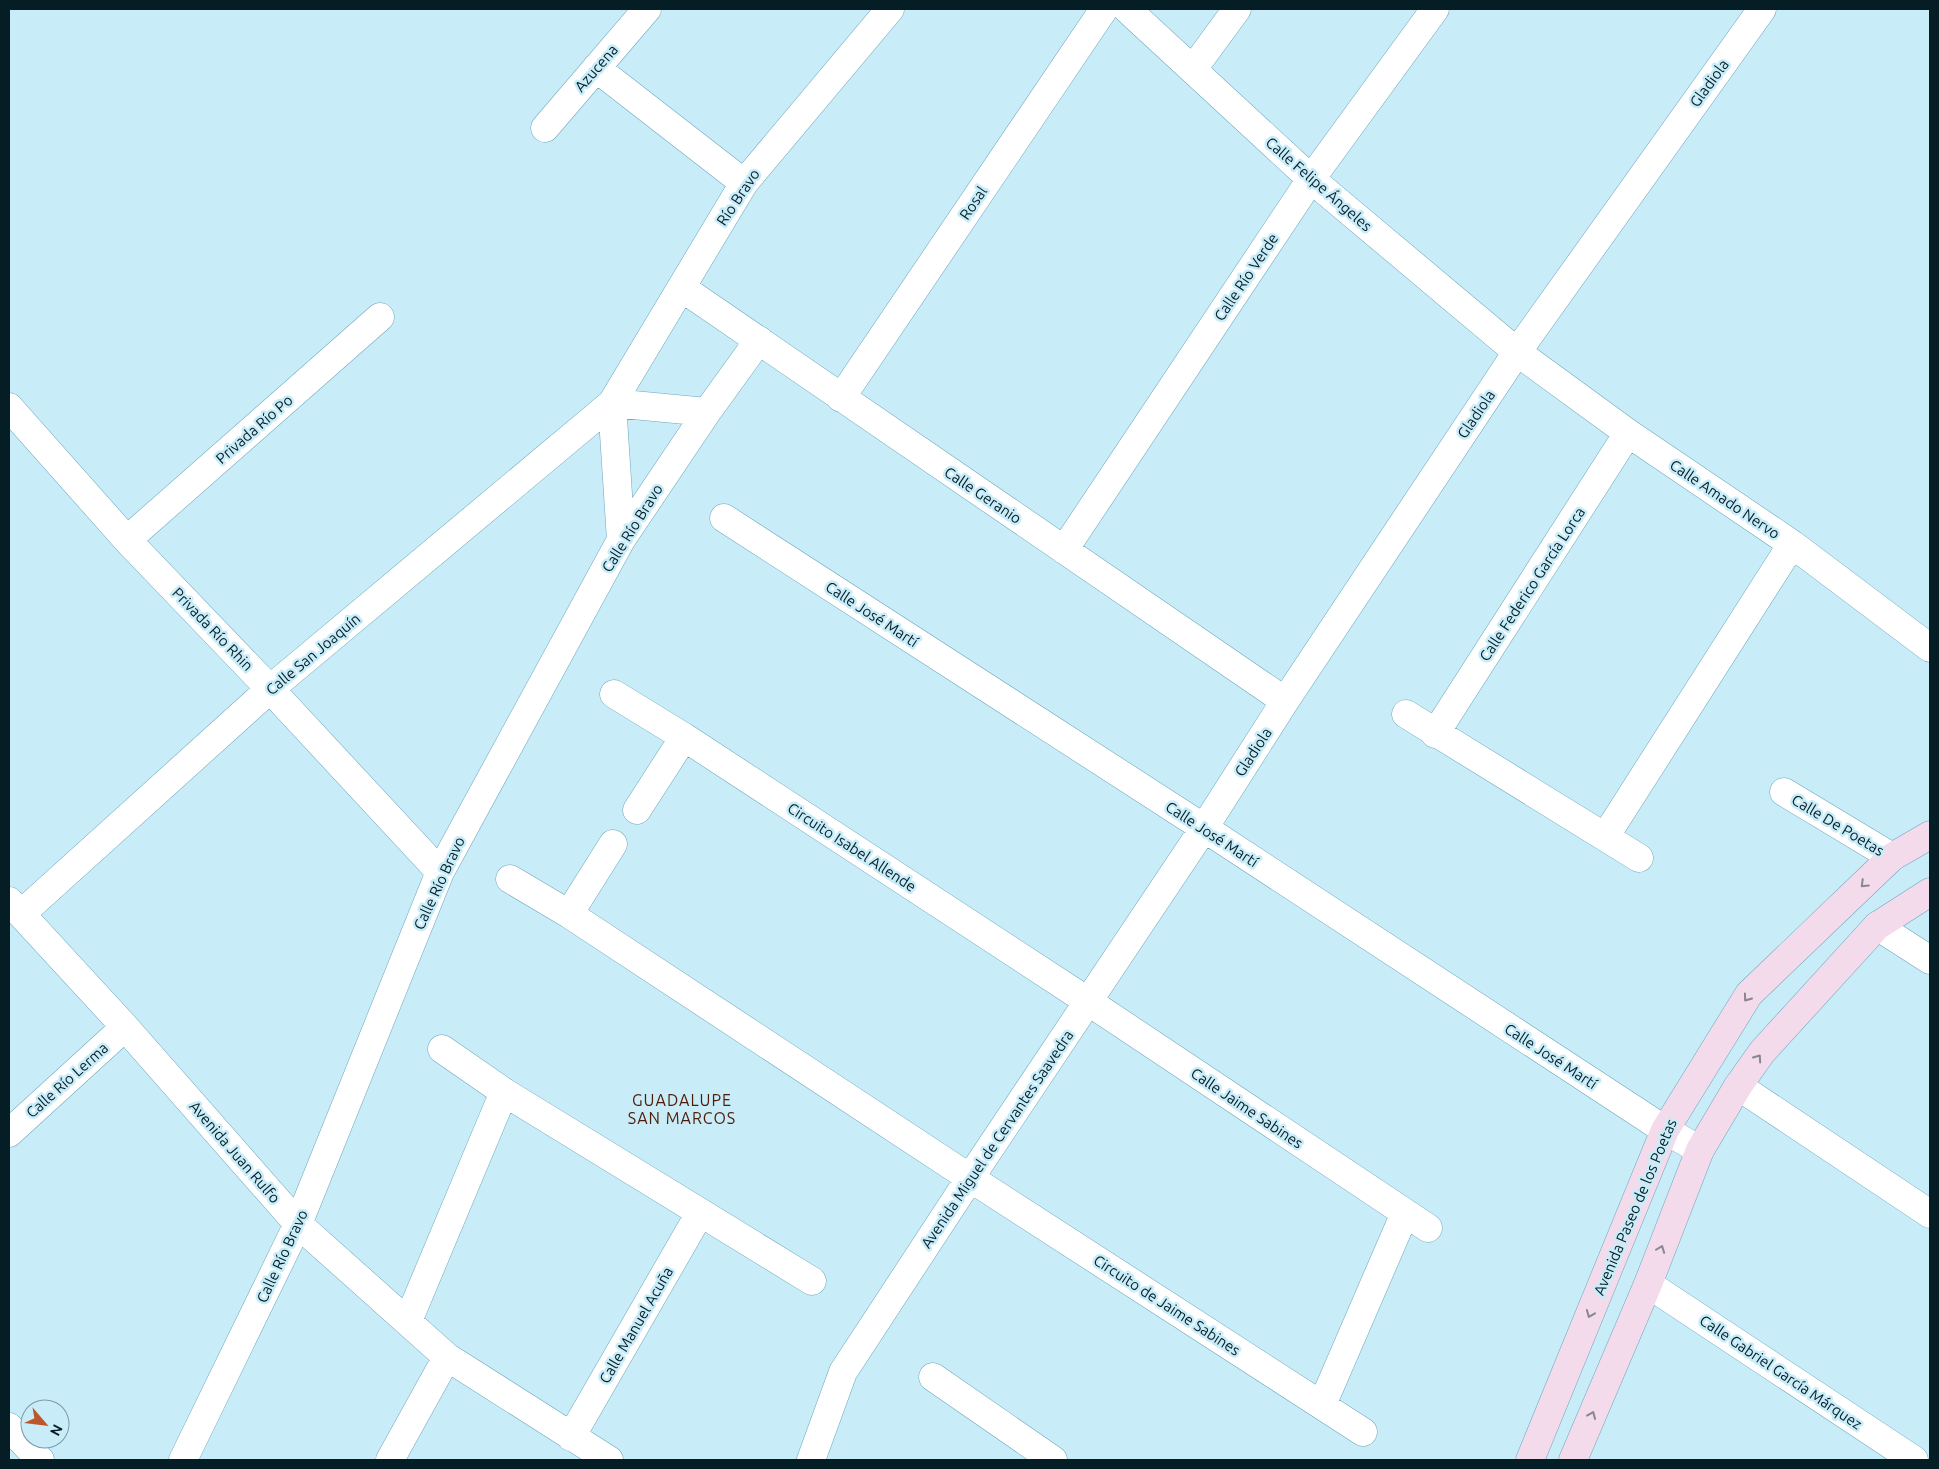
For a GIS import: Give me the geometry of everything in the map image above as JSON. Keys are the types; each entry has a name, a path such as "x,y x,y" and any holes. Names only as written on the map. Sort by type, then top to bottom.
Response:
{"street":[{"name":"Azucena","path":"545,128 647,9"},
{"name":"Río Bravo","path":"612,403 744,183 890,9"},
{"name":"Rosal","path":"841,398 1104,9"},
{"name":"Calle Felipe Ángeles","path":"1127,9 1311,179 1517,352"},
{"path":"1193,69 1237,9"},
{"name":"Calle Río Verde","path":"1064,550 1311,179 1435,9"},
{"name":"Gladiola","path":"1204,828 1285,701 1517,352 1762,9"},
{"path":"596,68 744,183"},
{"name":"Calle Geranio","path":"682,288 1285,701"},
{"name":"Privada Río Po","path":"127,540 380,317"},
{"name":"Calle Río Bravo","path":"182,1460 298,1224 440,872 621,540 706,412 759,340"},
{"name":"Calle Amado Nervo","path":"1517,352 1628,433 1792,544 1930,648"},
{"path":"621,540 612,403 706,412"},
{"name":"Calle San Joaquín","path":"15,907 270,689 612,403"},
{"name":"Privada Río Rhin","path":"9,407 127,540 270,689 440,872"},
{"name":"Calle Federico García Lorca","path":"1435,734 1628,433"},
{"name":"Calle José Martí","path":"724,518 1204,828 1665,1130 1700,1150"},
{"path":"1605,837 1792,544"},
{"name":"Circuito Isabel Allende","path":"614,694 684,737 1089,1002"},
{"path":"1406,714 1435,734 1639,858"},
{"path":"636,810 684,737"},
{"name":"Calle De Poetas","path":"1784,792 1892,857"},
{"name":"Avenida Miguel de Cervantes Saavedra","path":"811,1460 843,1372 1204,828"},
{"name":"Avenida Paseo de los Poetas","path":"1530,1460 1665,1130 1749,994 1892,857 1930,834"},
{"path":"570,914 613,844"},
{"path":"510,879 570,914 970,1178"},
{"path":"1573,1460 1648,1284 1700,1150 1738,1086 1762,1052 1878,926 1930,892"},
{"name":"Avenida Juan Rulfo","path":"15,907 125,1027 298,1224 446,1357 609,1460"},
{"path":"1878,926 1930,960"},
{"name":"Calle Jaime Sabines","path":"1089,1002 1428,1228"},
{"name":"Calle Río Lerma","path":"9,1133 125,1027"},
{"path":"442,1049 504,1092 812,1281"},
{"path":"1738,1086 1930,1214"},
{"path":"408,1321 504,1092"},
{"name":"Circuito de Jaime Sabines","path":"970,1178 1364,1432"},
{"name":"Calle Manuel Acuña","path":"571,1437 700,1213"},
{"path":"1322,1405 1405,1213"},
{"name":"Calle Gabriel García Márquez","path":"1648,1284 1914,1460"},
{"path":"390,1460 446,1357"},
{"path":"933,1377 1050,1459"}],"district":[{"name":"GUADALUPE SAN MARCOS","path":"682,1109"}]}
